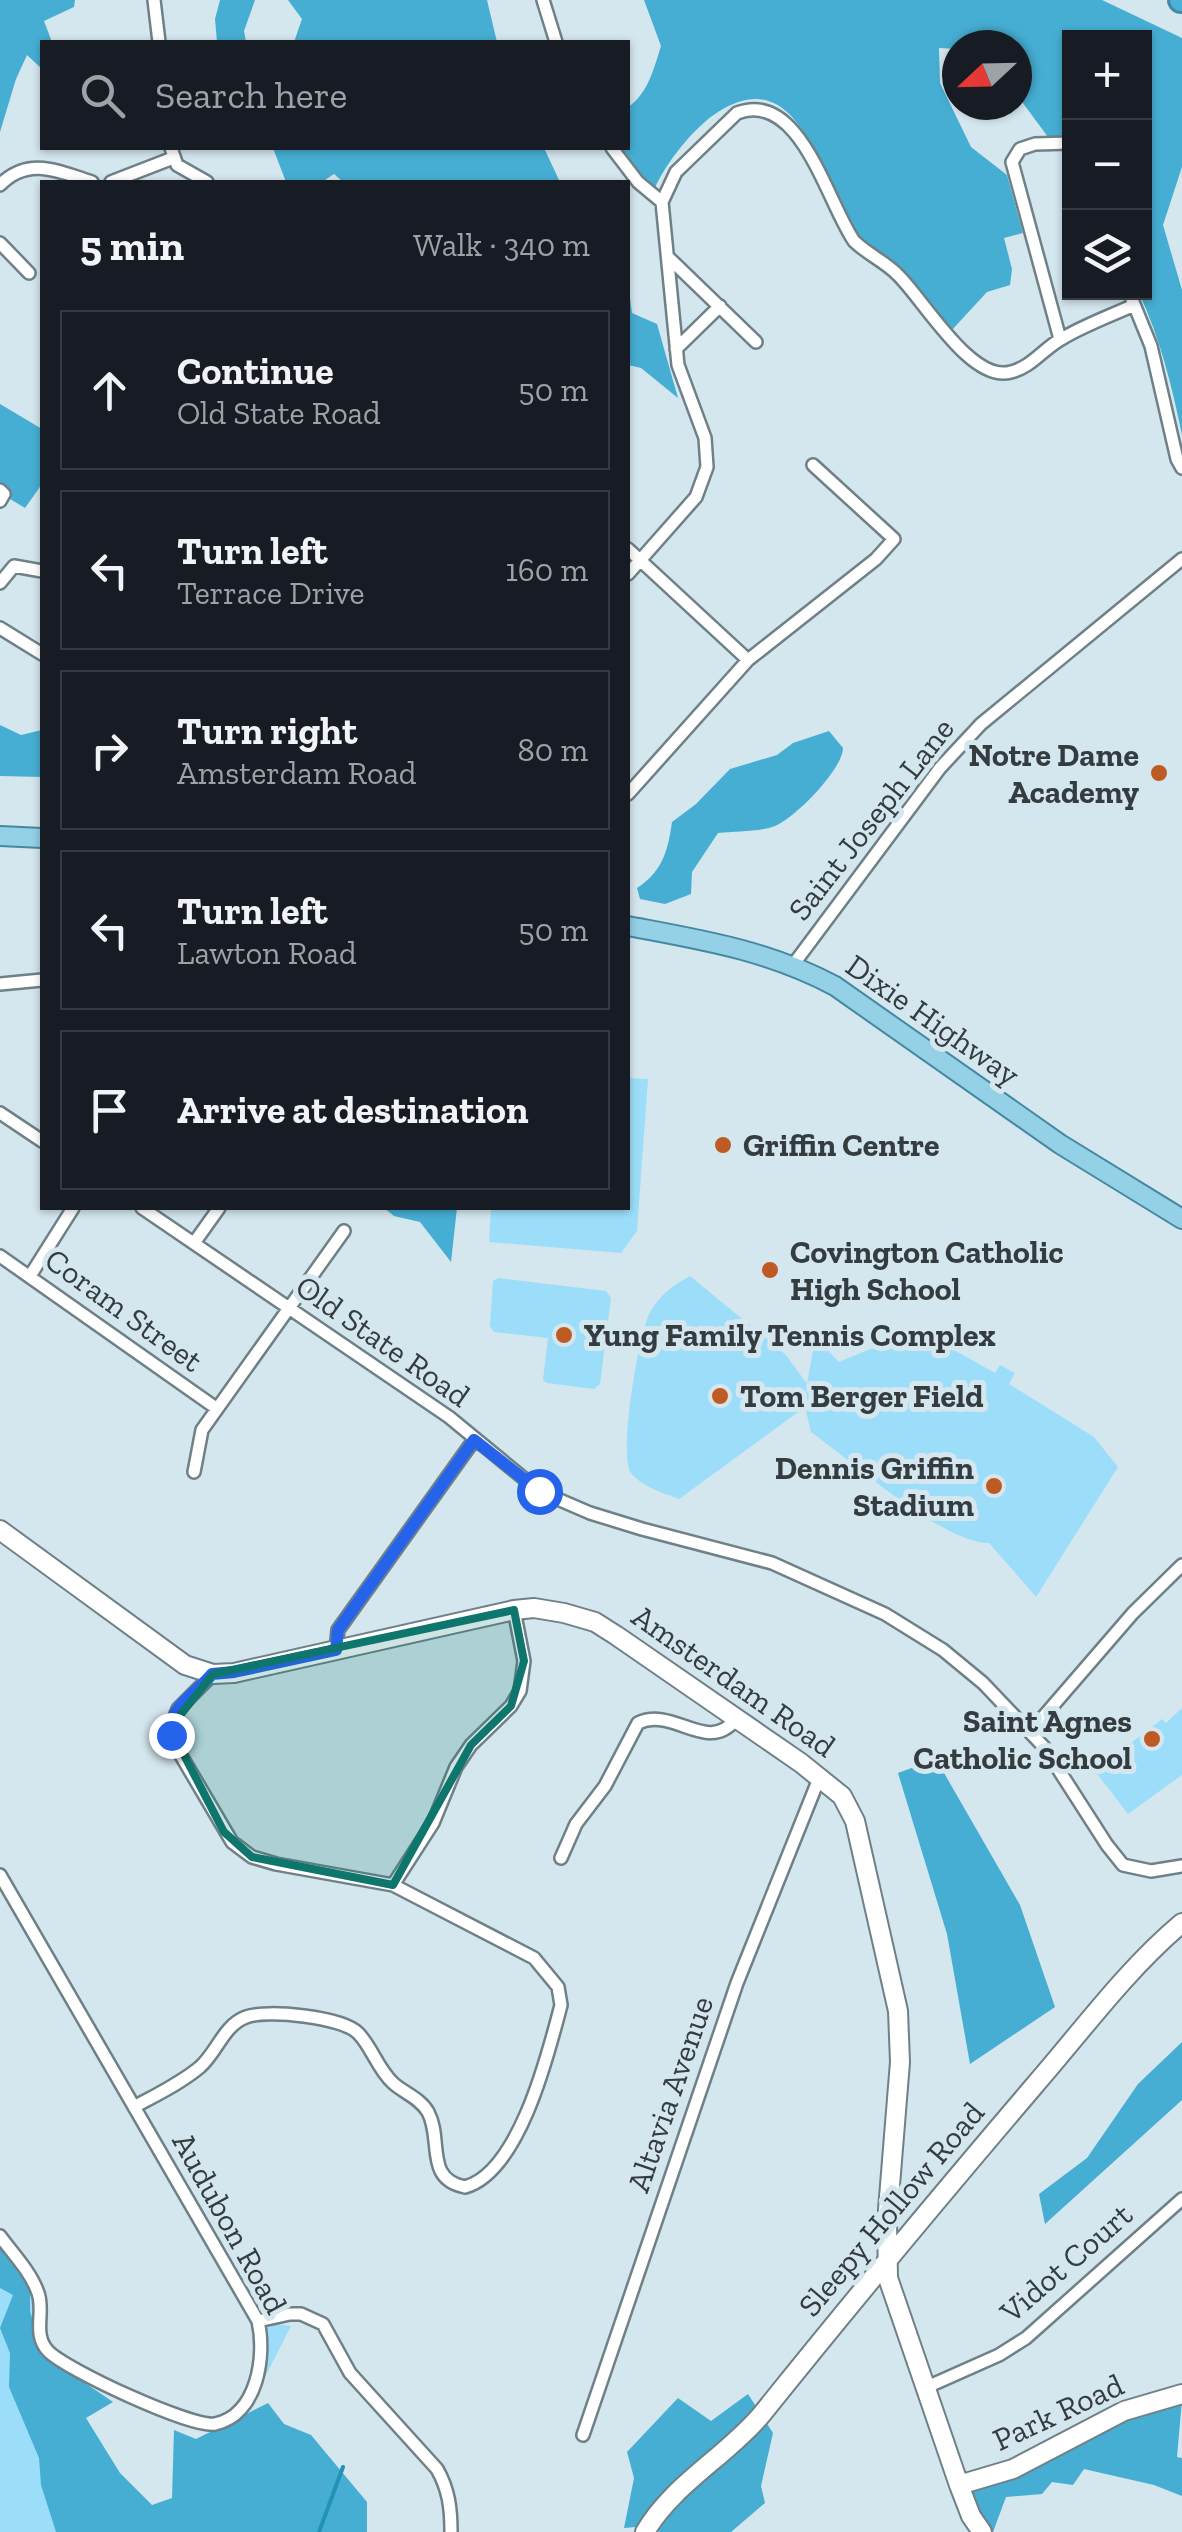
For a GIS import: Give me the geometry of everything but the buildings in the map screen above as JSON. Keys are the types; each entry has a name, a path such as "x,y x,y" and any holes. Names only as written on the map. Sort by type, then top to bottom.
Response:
{"main road":[{"path":"0,836 40,838"},
{"name":"Dixie Highway","path":"630,926 724,944 794,965 835,986 1060,1144 1182,1219"}],"street":[{"path":"154,0 159,40"},
{"path":"543,0 555,40"},
{"path":"630,572 696,497 707,466 705,438 678,365 662,202 676,172 738,113 750,108 764,110 780,117 798,135 854,241 896,273 953,341 994,371 1010,373 1026,365 1060,339 1130,300"},
{"path":"1060,339 1012,162 1020,149 1062,143"},
{"path":"614,150 638,182 662,202"},
{"path":"116,180 172,152 177,166 204,180"},
{"path":"0,185 17,171 44,167 86,180"},
{"path":"0,244 29,273"},
{"path":"668,257 756,342"},
{"path":"1132,300 1151,346 1182,468"},
{"path":"676,349 720,306"},
{"path":"630,792 748,660 876,560 894,539 813,465"},
{"path":"0,490 4,494 0,500"},
{"path":"630,551 748,660"},
{"name":"Saint Joseph Lane","path":"794,965 940,768 981,724 1182,559"},
{"path":"0,583 14,566 40,571"},
{"path":"0,628 40,653"},
{"path":"0,984 40,980"},
{"path":"0,1113 40,1140"},
{"path":"30,1276 72,1210"},
{"name":"Old State Road","path":"145,1210 449,1417 527,1484 642,1530 761,1559 884,1614 967,1668 1031,1731 1058,1765 1106,1845 1123,1865 1150,1871 1182,1866"},
{"path":"194,1243 218,1210"},
{"path":"194,1472 202,1430 344,1231"},
{"name":"Coram Street","path":"0,1256 216,1408"},
{"path":"336,1650 338,1630 474,1440"},
{"path":"0,1530 185,1664 212,1674 178,1709 170,1728 176,1748 232,1842 252,1856 276,1864 393,1885 534,1958 558,1987 559,2012 521,2126 502,2160 482,2181 465,2187 441,2175 426,2108 394,2084 377,2065 359,2034 344,2022 248,2016 231,2026 198,2069 134,2107"},
{"path":"1031,1731 1132,1613 1182,1565"},
{"name":"Amsterdam Road","path":"212,1674 534,1608 595,1622 820,1776 842,1796 854,1820 898,2010 900,2062 888,2278 970,2516 982,2532"},
{"path":"393,1885 433,1823 456,1767 471,1745 512,1706 520,1691 524,1661 514,1610"},
{"path":"561,1858 576,1824 605,1786 638,1723 661,1717 699,1732 715,1733 728,1728 736,1718"},
{"name":"Altavia Avenue","path":"584,2435 737,1983 820,1776"},
{"name":"Audubon Road","path":"0,1874 258,2321 262,2354 248,2400 216,2424 186,2419 68,2366 48,2352 39,2333 41,2299 35,2283 0,2236"},
{"name":"Sleepy Hollow Road","path":"645,2532 666,2503 759,2417 888,2258 1128,1977 1182,1923"},
{"name":"Vidot Court","path":"927,2388 999,2355 1026,2338 1182,2199"},
{"path":"258,2321 302,2314 324,2324 350,2374 445,2483 451,2508 450,2532"},
{"name":"Park Road","path":"959,2485 1013,2468 1124,2411 1182,2394"}],"highlighted area":[{"path":"514,1610 524,1661 511,1706 471,1745 393,1885 252,1857 224,1832 170,1728 213,1674"}],"shaded area":[{"path":"0,0 75,0 74,7 44,21 51,40 40,40 40,67 27,55 0,132"},
{"path":"220,0 255,0 244,31 246,40 217,40 215,19"},
{"path":"288,0 487,0 497,40 295,40 302,19"},
{"path":"644,0 1102,0 1182,38 1182,167 1163,225 1182,290 1182,435 1165,362 1142,300 1152,300 1152,30 1062,30 1062,136 1048,137 1032,115 1032,30 942,30 942,120 958,120 971,147 1007,175 1023,233 1004,238 1012,269 1010,285 987,292 951,331 904,272 855,233 803,132 788,113 769,101 746,100 709,118 682,146 655,188 623,150 630,150 630,106 653,72 661,46"},
{"path":"274,150 545,150 559,180 341,180 334,174 325,180 285,180"},
{"path":"630,298 632,313 657,324 678,398 641,368 630,365"},
{"path":"0,404 40,428 40,487 25,508 0,493"},
{"path":"0,725 21,735 40,730 40,777 0,776"},
{"path":"829,731 843,748 841,757 827,780 794,813 769,828 718,833 692,872 691,894 665,904 640,899 637,888 662,860 672,822 730,769 777,755 793,743"},
{"path":"630,1078 648,1079 637,1231 621,1253 489,1242 491,1210 630,1210"},
{"path":"386,1210 457,1210 451,1262 420,1222 394,1216"},
{"name":"Dennis Griffin Stadium","path":"690,1276 786,1355 807,1384 813,1350 828,1351 839,1362 887,1342 945,1345 995,1373 1000,1365 1015,1373 1009,1384 1094,1437 1118,1467 1036,1597 989,1543 947,1530 923,1516 811,1432 805,1407 679,1499 636,1478 628,1462 628,1420 645,1324 663,1295"},
{"name":"Yung Family Tennis Complex","path":"498,1278 606,1291 611,1298 600,1384 594,1389 547,1383 543,1380 548,1338 494,1332 490,1326 493,1281"},
{"path":"1182,1708 1182,1775 1128,1814 1095,1771"},
{"path":"936,1759 1020,1905 1055,2007 970,2064 947,1934 898,1773"},
{"path":"1182,2042 1182,2100 1045,2224 1039,2194 1087,2158 1138,2084"},
{"path":"0,2236 35,2283 39,2333 101,2532 0,2532"},
{"path":"0,2247 30,2289 30,2312 47,2357 113,2402 86,2418 120,2473 152,2505 172,2498 174,2430 196,2439 268,2403 284,2424 311,2435 367,2502 367,2532 56,2532 41,2485 39,2458 9,2387 10,2353 0,2328 13,2295 0,2288"},
{"path":"277,2324 291,2326 266,2375 264,2329"},
{"path":"748,2394 773,2433 761,2486 765,2503 731,2532 624,2528 634,2478 627,2452 678,2398 711,2421"},
{"path":"1182,2400 1177,2457 1182,2458 1182,2496 1154,2485 1084,2469 1073,2485 1052,2482 1042,2494 1006,2497 993,2532 982,2532 959,2485 1100,2421"}],"waterway":[{"path":"319,2532 343,2467"}],"place":[{"name":"Notre Dame Academy","path":"1159,773"},
{"name":"Griffin Centre","path":"723,1145"},
{"name":"Covington Catholic High School","path":"770,1270"},
{"name":"Yung Family Tennis Complex","path":"564,1335"},
{"name":"Tom Berger Field","path":"720,1396"},
{"name":"Dennis Griffin Stadium","path":"994,1486"},
{"name":"Saint Agnes Catholic School","path":"1152,1739"}],"route":[{"path":"171,1735 172,1718 178,1709 212,1674 336,1650 338,1630 474,1440 539,1491"}]}
